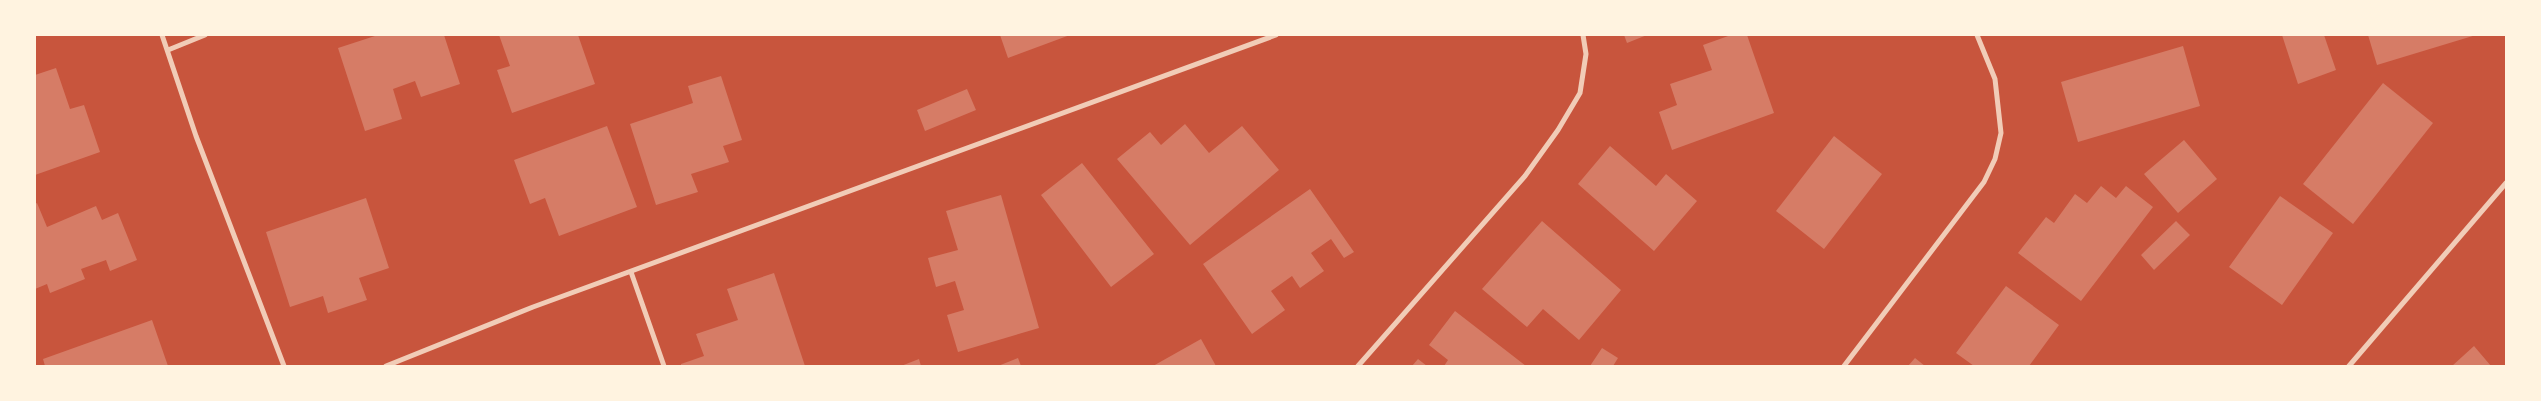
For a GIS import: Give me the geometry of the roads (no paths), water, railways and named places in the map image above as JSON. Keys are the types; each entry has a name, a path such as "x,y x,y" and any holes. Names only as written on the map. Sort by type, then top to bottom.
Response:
{"street":[{"path":"162,35 196,136 284,366"},
{"path":"168,50 206,35"},
{"path":"386,366 533,307 990,138 1276,35"},
{"path":"1358,366 1525,176 1558,130 1580,93 1586,54 1583,35"},
{"path":"1844,366 1984,182 1995,159 2000,133 1995,79 1977,35"},
{"path":"2349,366 2506,183"},
{"path":"630,272 664,366"}]}
